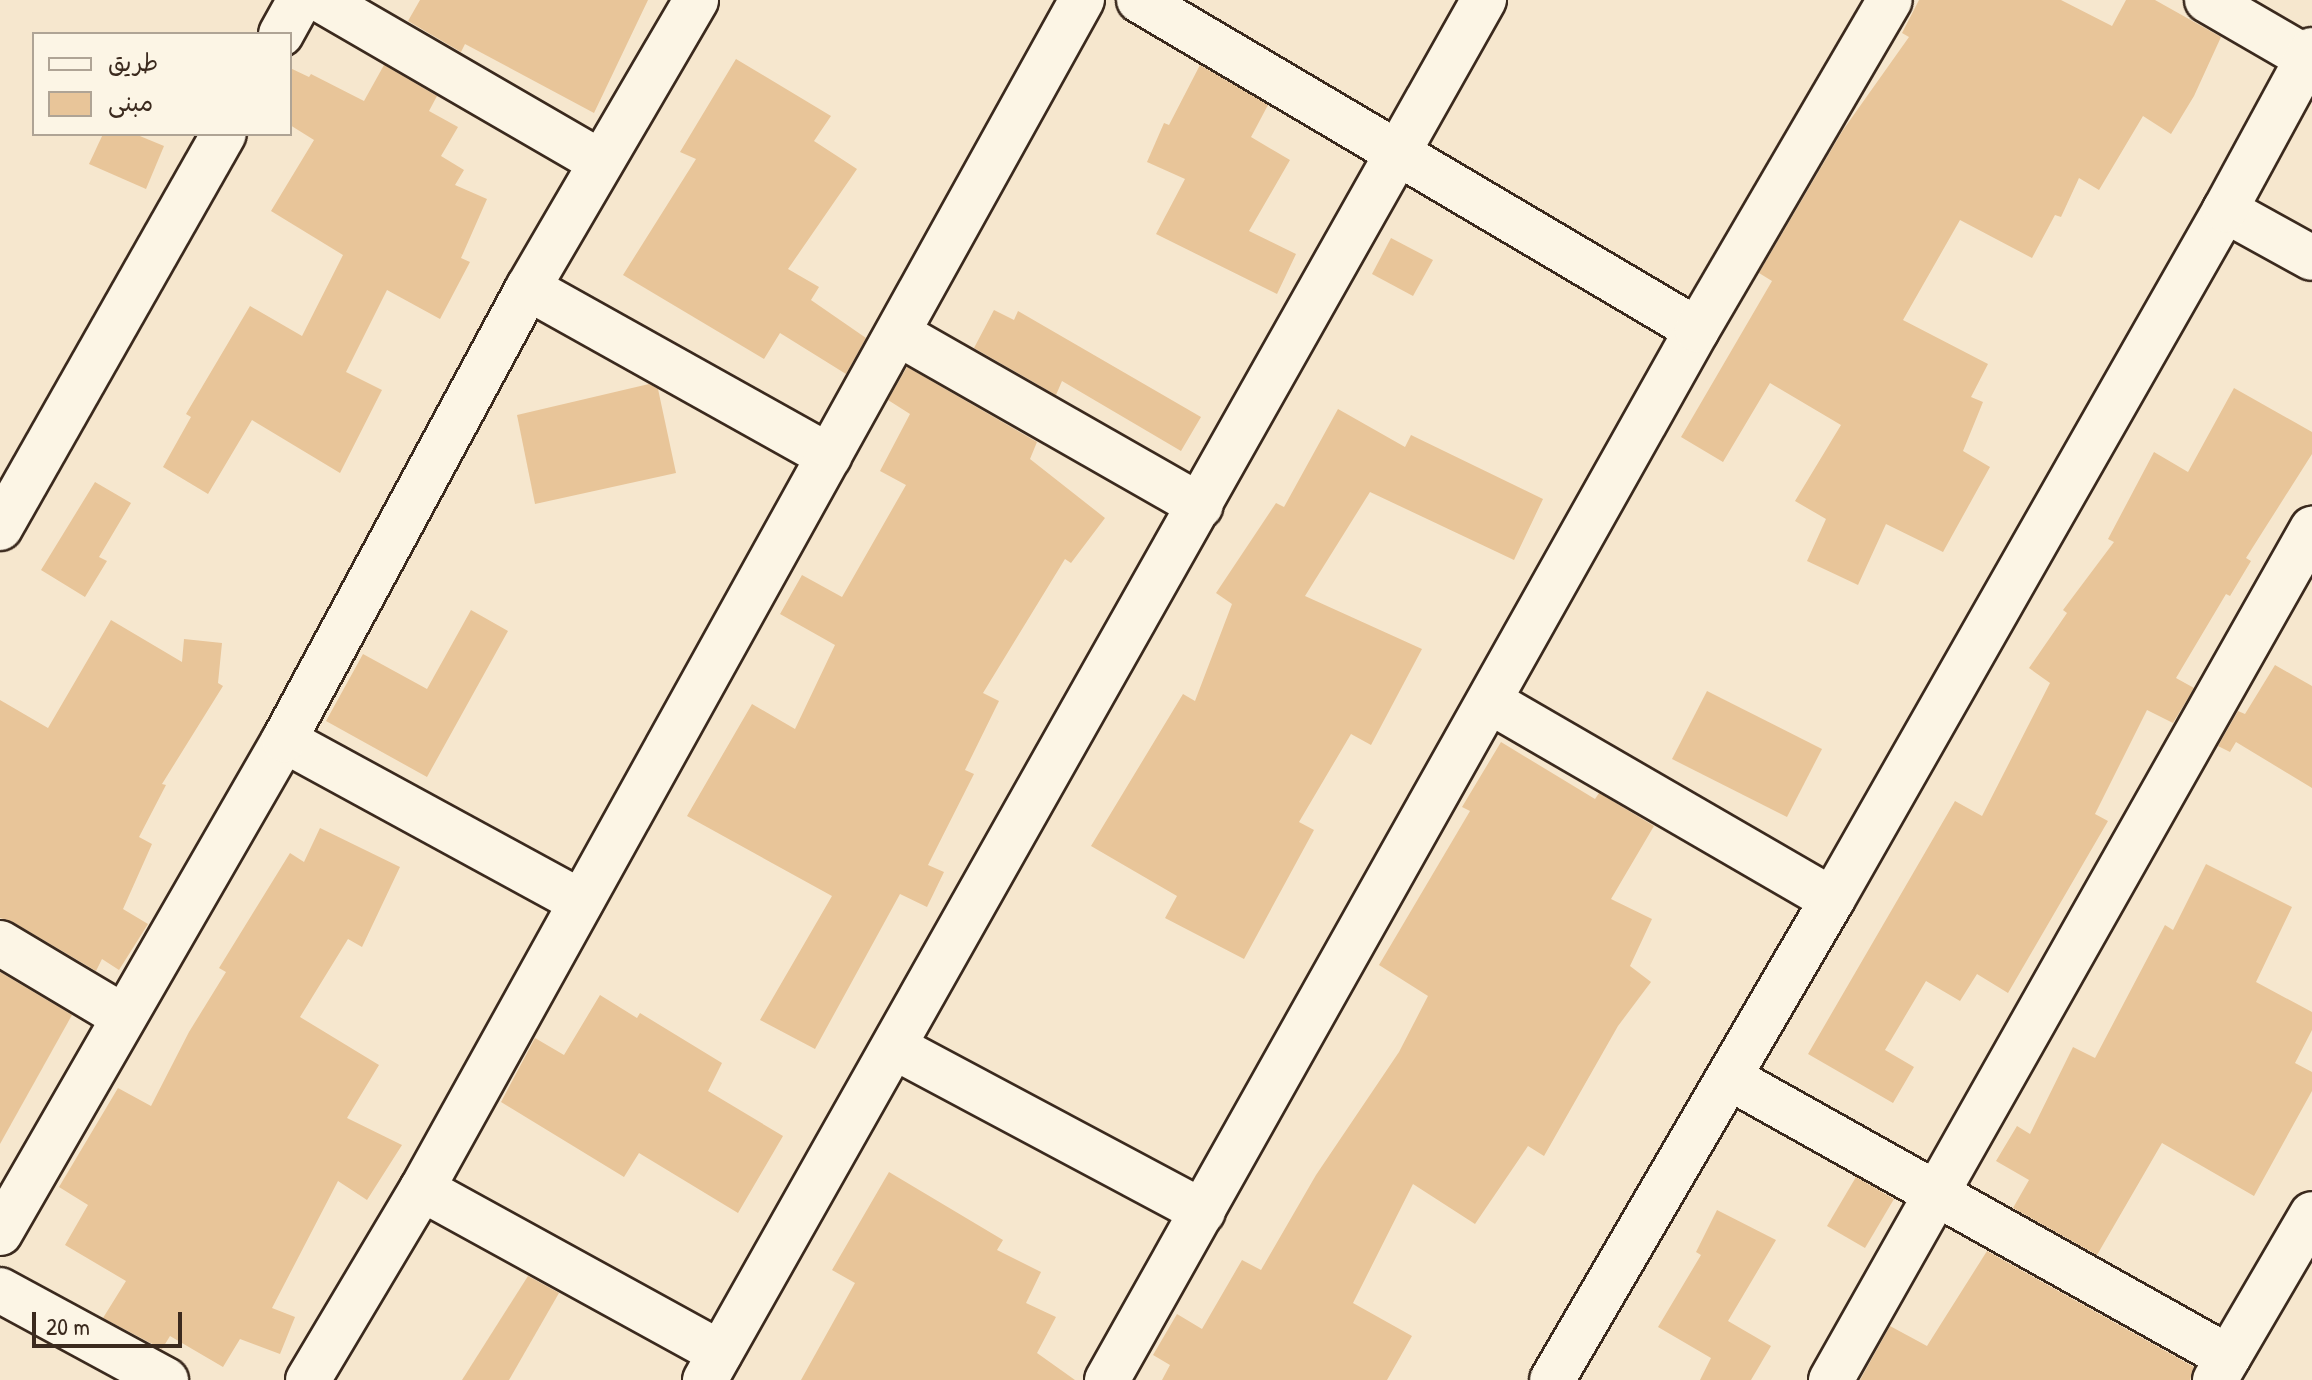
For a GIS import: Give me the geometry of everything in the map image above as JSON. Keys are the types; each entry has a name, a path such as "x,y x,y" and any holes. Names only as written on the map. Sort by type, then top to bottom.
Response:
{"street":[{"path":"282,32 300,0"},
{"path":"321,0 601,162"},
{"path":"0,1233 284,740 528,288 696,0"},
{"path":"308,1380 422,1189 1082,0"},
{"path":"1139,0 1697,330"},
{"path":"422,1189 712,1366 1484,0"},
{"path":"1107,1380 1317,1003 1491,702 1697,330 1890,0"},
{"path":"1552,1380 1832,900 2225,210 2310,54 2207,0"},
{"path":"4,510 223,136"},
{"path":"2225,210 2312,258"},
{"path":"528,288 829,456"},
{"path":"899,334 1200,506"},
{"path":"1831,1380 2312,529"},
{"path":"1491,702 1832,900"},
{"path":"284,740 581,902"},
{"path":"0,943 124,1017"},
{"path":"894,1047 1203,1212"},
{"path":"1730,1078 1939,1192 2222,1369 2312,1214"},
{"path":"0,1290 166,1380"}],"building":[{"path":"420,0 648,0 594,113 465,44 461,52 408,21"},
{"path":"1919,0 2061,0 2112,26 2126,0 2155,0 2221,37 2194,96 2171,134 2143,116 2099,190 2079,178 2061,217 2055,215 2032,258 1960,220 1903,320 1988,364 1971,397 1983,402 1963,451 1990,467 1943,552 1886,524 1858,585 1807,561 1826,519 1795,501 1841,425 1770,383 1723,462 1681,437 1772,281 1759,273 1843,130 1909,37 1902,33"},
{"path":"736,59 831,116 814,141 857,169 788,269 819,287 811,300 866,338 846,374 780,333 764,359 623,275 696,159 680,152"},
{"path":"384,65 437,96 429,111 458,127 441,156 464,170 455,185 487,199 461,258 470,262 440,319 387,290 346,372 382,390 340,473 252,420 208,494 163,467 191,417 186,414 250,306 302,336 343,255 271,211 314,140 292,126 292,69 309,77 311,74 364,101"},
{"path":"1200,65 1268,105 1251,137 1290,160 1249,231 1296,254 1277,294 1156,234 1185,179 1147,162 1164,123 1169,125"},
{"path":"102,136 140,136 164,146 146,189 89,164"},
{"path":"1391,238 1433,260 1413,296 1372,274"},
{"path":"994,310 1014,320 1018,311 1201,417 1181,451 1062,381 1056,395 974,348"},
{"path":"907,367 1037,442 1030,459 1105,518 1071,563 1065,559 983,693 999,701 965,770 974,774 928,865 944,872 927,907 900,894 815,1049 760,1020 832,896 687,816 752,704 795,729 835,645 780,614 802,575 842,597 906,485 880,471 910,414 888,400"},
{"path":"649,384 658,389 676,473 535,504 517,415"},
{"path":"2234,388 2312,432 2312,454 2246,558 2251,561 2230,596 2226,594 2176,678 2194,688 2173,723 2147,710 2095,814 2108,821 2008,993 1977,974 1960,1001 1926,981 1885,1050 1914,1067 1893,1103 1808,1054 1955,801 1982,816 2050,683 2029,668 2067,613 2063,610 2114,542 2108,539 2154,452 2188,472"},
{"path":"1338,409 1405,447 1411,435 1543,499 1514,560 1370,492 1305,596 1422,649 1371,745 1351,734 1299,822 1314,830 1244,959 1165,918 1177,896 1091,846 1183,694 1195,701 1232,604 1216,593 1276,503 1284,507"},
{"path":"95,482 131,503 99,557 107,561 85,597 41,570"},
{"path":"471,610 508,631 427,777 326,721 363,654 427,689"},
{"path":"111,620 182,662 184,639 222,643 218,683 223,686 162,784 166,785 139,837 152,844 123,909 148,924 119,970 102,959 96,971 13,922 0,918 0,700 48,728"},
{"path":"2275,665 2312,686 2312,788 2236,742 2230,752 2218,746 2238,711 2245,714"},
{"path":"1707,691 1822,749 1787,817 1672,759"},
{"path":"1501,742 1595,799 1599,793 1654,826 1611,899 1652,919 1630,966 1651,982 1618,1026 1544,1156 1528,1146 1475,1224 1413,1184 1353,1303 1412,1336 1387,1380 1162,1380 1170,1365 1153,1355 1177,1314 1202,1329 1242,1260 1261,1270 1316,1175 1399,1052 1428,996 1379,965 1470,811 1462,807"},
{"path":"320,828 400,867 362,947 348,939 300,1017 379,1065 347,1118 402,1145 367,1200 338,1181 272,1308 295,1317 280,1354 240,1339 223,1367 170,1336 162,1349 103,1318 126,1281 65,1245 88,1205 59,1187 118,1088 151,1106 189,1032 226,972 219,968 290,853 304,862"},
{"path":"2206,864 2292,907 2256,982 2312,1012 2312,1030 2295,1063 2312,1072 2312,1091 2254,1196 2162,1143 2097,1255 2013,1208 2029,1180 1996,1161 2017,1126 2030,1134 2073,1047 2095,1058 2165,925 2173,930"},
{"path":"0,972 72,1015 0,1144"},
{"path":"600,995 637,1018 640,1013 722,1063 708,1091 783,1136 738,1213 639,1153 624,1177 501,1102 535,1038 564,1055"},
{"path":"889,1172 1003,1240 997,1250 1041,1272 1026,1303 1056,1317 1037,1353 1075,1380 801,1380 855,1283 832,1270"},
{"path":"1856,1177 1894,1199 1865,1248 1827,1226"},
{"path":"1717,1210 1776,1240 1728,1321 1771,1346 1751,1380 1700,1380 1711,1358 1658,1327 1701,1255 1696,1252"},
{"path":"1987,1251 2194,1367 2190,1380 1860,1380 1890,1326 1927,1346"},
{"path":"528,1276 559,1293 509,1380 462,1380"}]}
